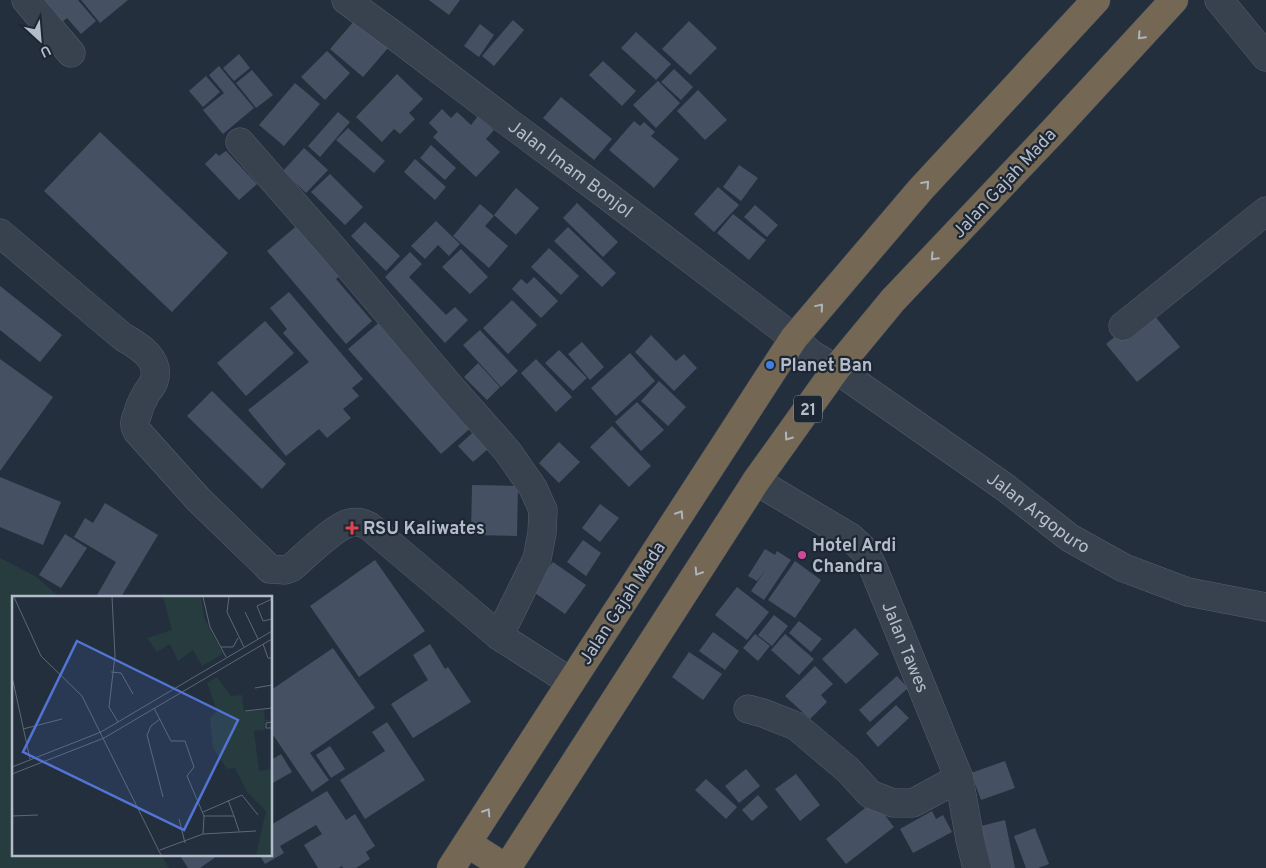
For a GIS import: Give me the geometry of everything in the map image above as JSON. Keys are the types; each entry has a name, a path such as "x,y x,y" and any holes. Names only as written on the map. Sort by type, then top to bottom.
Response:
{"highway":[{"name":"Jalan Gajah Mada","path":"451,868 794,338 921,189 1096,0"},
{"name":"Jalan Gajah Mada","path":"507,868 756,481 836,369 893,300 1174,0"},
{"path":"467,843 507,868"}],"street":[{"path":"26,0 71,53"},
{"name":"Jalan Imam Bonjol","path":"346,0 794,338"},
{"path":"1219,0 1266,57"},
{"path":"240,142 508,452 533,488 543,510 542,533 537,558 498,636"},
{"path":"1122,326 1266,211"},
{"path":"0,233 122,337 140,347 149,356 154,365 154,383 143,399 135,418 134,423 137,431 198,499 270,569 285,570 291,568 340,527 362,522 498,636 571,682"},
{"path":"794,338 810,354 836,369"},
{"name":"Jalan Argopuro","path":"836,369 1006,488 1070,538 1124,568 1188,592 1266,607"},
{"name":"Jalan Tawes","path":"756,481 850,537 864,550 872,565 959,778 977,868"},
{"path":"748,709 796,726 848,770 870,794 893,803 913,803 959,778"}],"green space":[{"path":"0,558 35,576 59,596 12,596 12,856 162,856 169,868 0,868"}],"building":[{"path":"41,0 78,0 96,21 81,34 67,18 61,23"},
{"path":"81,0 128,0 100,23"},
{"path":"429,0 460,0 449,15"},
{"path":"355,20 388,48 363,77 330,49"},
{"path":"513,20 524,30 494,66 482,56"},
{"path":"689,21 717,48 690,75 662,49"},
{"path":"480,24 494,35 479,57 464,46"},
{"path":"636,32 671,64 656,80 621,48"},
{"path":"327,51 350,73 325,100 301,77"},
{"path":"239,54 250,68 234,81 223,68"},
{"path":"603,61 636,91 622,106 589,75"},
{"path":"219,66 254,108 223,134 203,110 224,93 209,75"},
{"path":"674,69 693,87 681,100 661,82"},
{"path":"252,70 273,95 256,108 236,83"},
{"path":"397,74 423,99 409,113 415,119 400,134 394,129 382,142 356,117"},
{"path":"206,76 220,92 203,107 189,91"},
{"path":"658,81 680,103 656,128 633,105"},
{"path":"295,83 320,104 284,146 259,125"},
{"path":"698,90 727,120 705,140 677,111"},
{"path":"561,97 612,139 594,160 543,118"},
{"path":"442,109 451,118 457,112 471,125 478,116 494,130 486,139 500,152 476,177 433,137 438,132 429,123"},
{"path":"338,112 350,122 320,157 308,146"},
{"path":"634,121 640,126 644,122 655,132 651,136 679,159 654,188 609,150"},
{"path":"348,128 385,161 374,173 336,140"},
{"path":"100,132 228,253 172,312 44,191"},
{"path":"431,145 456,168 445,180 420,158"},
{"path":"304,148 328,170 306,193 283,171"},
{"path":"226,151 257,184 239,200 205,164 216,153 219,156"},
{"path":"415,159 446,187 435,200 404,172"},
{"path":"739,165 758,178 741,201 723,187"},
{"path":"330,174 363,207 345,225 311,192"},
{"path":"718,187 739,205 714,232 694,214"},
{"path":"516,188 539,208 516,235 494,215"},
{"path":"577,203 618,242 603,257 563,218"},
{"path":"480,204 494,216 485,226 508,246 489,268 453,236"},
{"path":"755,205 778,225 767,237 744,217"},
{"path":"733,214 766,240 749,260 717,233"},
{"path":"436,221 460,244 449,256 438,245 425,259 411,246"},
{"path":"365,222 400,256 386,271 351,236"},
{"path":"300,223 343,273 336,279 372,321 346,344 267,251"},
{"path":"568,227 616,273 602,287 554,241"},
{"path":"549,248 579,276 561,295 531,267"},
{"path":"461,249 488,277 470,294 442,267"},
{"path":"410,252 422,264 409,277 446,315 455,307 468,320 445,343 385,277"},
{"path":"534,277 558,301 541,318 512,289 521,279 527,284"},
{"path":"0,286 62,335 40,362 0,330"},
{"path":"289,292 363,379 352,388 359,396 343,409 351,418 327,438 319,429 286,456 248,410 309,362 283,333 287,329 270,308"},
{"path":"512,300 537,325 508,354 483,328"},
{"path":"1149,309 1180,347 1137,382 1106,344"},
{"path":"382,320 474,425 441,454 348,349"},
{"path":"265,321 294,353 246,396 217,363"},
{"path":"480,330 518,371 501,387 463,345"},
{"path":"651,335 676,361 684,354 697,368 674,391 635,352"},
{"path":"582,342 604,367 590,380 568,354"},
{"path":"559,350 587,378 573,391 545,363"},
{"path":"630,353 655,381 616,416 591,388"},
{"path":"0,359 53,397 0,471"},
{"path":"536,359 572,397 556,412 521,373"},
{"path":"478,363 500,387 487,400 464,377"},
{"path":"659,381 686,407 668,426 641,401"},
{"path":"212,391 286,464 262,489 187,416"},
{"path":"637,402 664,430 641,451 615,422"},
{"path":"481,425 496,442 473,462 458,446"},
{"path":"612,426 651,466 629,487 590,447"},
{"path":"559,442 580,462 559,483 539,463"},
{"path":"0,477 61,502 43,545 0,527"},
{"path":"472,485 518,486 517,536 471,535"},
{"path":"105,503 158,535 122,596 97,596 116,562 74,537 85,518 93,523"},
{"path":"600,504 619,518 600,542 582,528"},
{"path":"65,534 87,548 61,588 39,575"},
{"path":"583,540 601,553 586,576 567,562"},
{"path":"765,549 775,555 777,551 791,560 764,600 751,591 766,569 757,581 748,576"},
{"path":"375,560 425,631 359,677 310,606"},
{"path":"795,561 821,580 795,618 768,600"},
{"path":"553,562 586,585 565,614 532,591"},
{"path":"737,587 769,612 747,640 715,615"},
{"path":"774,615 788,626 772,646 758,635"},
{"path":"799,621 822,639 811,652 789,633"},
{"path":"855,628 879,654 846,684 822,659"},
{"path":"713,632 739,651 725,670 699,651"},
{"path":"755,634 770,646 758,661 743,648"},
{"path":"785,634 814,659 799,675 771,650"},
{"path":"430,644 445,669 448,667 471,702 413,738 391,704 428,680 413,655"},
{"path":"333,648 375,708 310,753 329,780 312,792 272,733 272,689"},
{"path":"689,652 722,674 703,700 672,677"},
{"path":"815,666 833,684 821,695 827,702 810,719 785,696"},
{"path":"897,676 908,688 870,722 859,710"},
{"path":"896,705 909,718 878,747 866,733"},
{"path":"387,722 425,780 365,819 340,780 385,751 372,732"},
{"path":"330,746 345,769 331,778 316,755"},
{"path":"281,754 292,772 272,783 272,759"},
{"path":"1005,761 1015,788 981,800 971,773"},
{"path":"746,769 760,786 739,803 725,786"},
{"path":"796,774 820,805 800,821 775,789"},
{"path":"706,779 737,807 726,819 695,790"},
{"path":"327,791 346,820 355,814 375,846 366,852 370,859 356,868 343,868 342,866 339,868 318,868 304,845 322,834 316,825 280,846 284,853 265,864 260,856 272,856 272,824"},
{"path":"758,795 768,807 752,821 742,810"},
{"path":"874,801 894,827 846,864 826,839"},
{"path":"932,811 936,819 943,815 952,832 913,853 900,829"},
{"path":"1005,820 1015,868 990,868 981,826"},
{"path":"1035,828 1049,864 1038,868 1026,868 1014,836"},
{"path":"180,856 217,856 200,868 188,868"}],"place":[{"name":"Planet Ban","path":"770,365"},
{"name":"RSU Kaliwates","path":"352,528"},
{"name":"Hotel Ardi Chandra","path":"802,555"}]}
